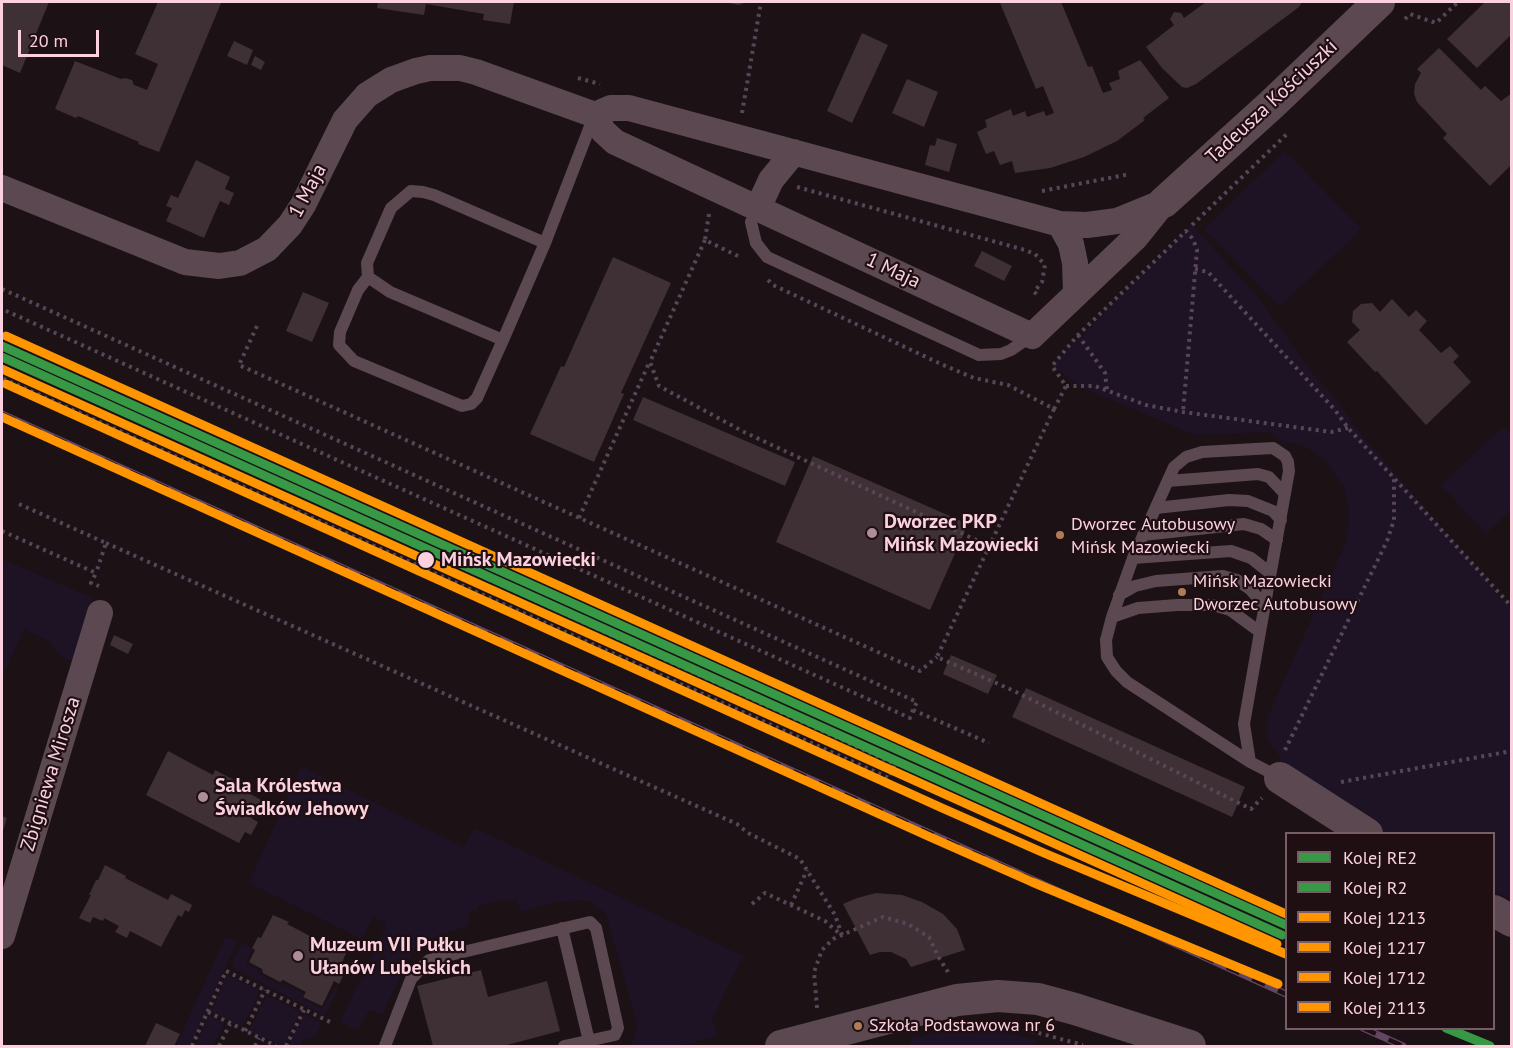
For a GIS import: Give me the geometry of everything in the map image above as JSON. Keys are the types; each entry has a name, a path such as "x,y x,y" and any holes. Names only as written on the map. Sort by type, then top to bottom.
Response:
{"street":[{"name":"Tadeusza Kościuszki","path":"1164,202 1271,105 1379,2"},
{"name":"1 Maja","path":"2,188 185,262 208,266 229,265 258,255 282,235 303,205 345,120 367,95 391,80 430,68 460,68 595,115 603,131 615,142 755,215 1032,336"},
{"path":"595,115 611,108 629,108 1060,224 1087,225 1117,221 1164,202"},
{"path":"755,215 771,180 794,152"},
{"path":"1032,336 1136,237 1164,202"},
{"path":"1060,224 1071,244 1075,263 1076,292"},
{"name":"Zbigniewa Mirosza","path":"2,936 100,613"},
{"path":"1277,777 1364,832"},
{"path":"1495,912 1512,921"},
{"path":"781,1047 957,1000 998,996 1038,999 1190,1047"}],"lane":[{"path":"545,243 434,195 411,191 391,208 368,263 368,277 358,290 339,332 339,345 354,361 462,406 471,405 477,398 545,243 595,115"},
{"path":"755,215 756,243 767,257 979,355 1001,354 1032,336"},
{"path":"368,277 390,292 503,340"},
{"path":"1250,762 1244,724 1289,471 1285,456 1273,448 1202,452 1186,457 1174,468 1133,558 1106,639 1107,657 1127,682 1250,762 1277,777"},
{"path":"1168,481 1258,474 1269,477 1286,494"},
{"path":"1156,507 1229,500 1248,501 1273,511 1281,520"},
{"path":"1143,535 1244,524 1260,529 1277,540"},
{"path":"1133,558 1231,551 1251,558 1270,573"},
{"path":"1119,595 1135,586 1156,582 1223,576 1238,580 1250,589 1265,606"},
{"path":"1112,617 1138,608 1213,605 1230,610 1260,632"},
{"path":"385,1047 411,979 429,960 590,922 596,928 618,1028 615,1035 564,1047"},
{"path":"562,928 589,1041"}],"path":[{"path":"1402,22 1410,14 1436,23 1458,2"},
{"path":"572,77 605,86"},
{"path":"1192,225 1295,126"},
{"path":"1038,192 1130,174"},
{"path":"771,180 1025,249 1035,254 1041,259 1045,270 1042,282 1034,292 1078,335 1105,373 1107,390"},
{"path":"1183,412 1197,250 1193,239 1186,231"},
{"path":"579,518 705,240"},
{"path":"1195,269 1208,272 1512,607"},
{"path":"2,289 917,702 910,718 2,309"},
{"path":"257,326 239,365 920,671 937,657 1054,409"},
{"path":"2,358 895,764 889,778 2,378"},
{"path":"650,362 659,386 744,432 989,546"},
{"path":"1066,386 1095,386 1146,405 1183,412 1330,432 1348,428"},
{"path":"937,657 1012,690 1251,809 1277,777 1285,747 1387,541 1394,520 1394,479"},
{"path":"19,504 737,824 748,833 800,859 834,915 842,935"},
{"path":"2,531 96,573"},
{"path":"100,613 108,591 91,583 106,543"},
{"path":"913,710 989,743"},
{"path":"1330,784 1512,751"},
{"path":"892,771 962,804"},
{"path":"791,905 807,870"},
{"path":"752,904 765,893 825,921 842,935"},
{"path":"814,972 822,950 833,939 883,917 908,924 929,937 939,958"},
{"path":"192,1047 226,971 330,1022"},
{"path":"245,1031 265,990"},
{"path":"286,1047 304,1010"},
{"path":"208,1012 276,1047"},
{"path":"219,1047 230,1024"},
{"path":"1015,1027 1088,1047"},
{"path":"255,1047 259,1038"}],"shaded area":[{"path":"1285,151 1361,229 1280,307 1204,229"},
{"path":"1192,225 1259,298 1310,370 1338,402 1365,439 1511,608 1511,900 1495,892 1495,832 1383,832 1280,778 1280,757 1267,738 1268,716 1345,544 1350,516 1344,487 1324,459 1304,446 1279,440 1270,432 1195,435 1083,388 1052,366"},
{"path":"1504,426 1511,434 1511,510 1486,534 1441,485"},
{"path":"2,559 93,598 73,663 56,652 49,641 24,629 2,679"},
{"path":"301,766 464,847 475,828 743,956 712,1019 717,1036 679,1046 630,1046 637,1024 606,914 591,902 581,900 555,902 521,912 517,900 506,902 505,899 478,906 478,910 471,911 469,926 438,935 414,949 382,1015 369,1010 358,1030 340,1022 387,924 373,917 362,939 249,883"},
{"path":"225,937 237,942 190,1046 176,1046"},
{"path":"241,943 253,949 246,963 258,970 260,975 303,993 301,997 322,1009 335,986 339,988 325,1016 231,967"},
{"path":"227,975 260,991 242,1027 211,1011"},
{"path":"267,995 300,1012 283,1046 249,1031"},
{"path":"304,1014 321,1023 316,1036 303,1040 300,1046 288,1046"},
{"path":"209,1015 224,1023 213,1046 195,1046"},
{"path":"977,1024 1037,1040 1035,1046 910,1046 912,1038"}],"building":[{"path":"2,2 49,2 20,73 2,65"},
{"path":"158,2 221,3 159,152 78,116 76,118 55,109 75,61 121,79 132,80 134,85 147,90 158,64 135,54"},
{"path":"378,2 514,2 510,24 483,20 484,14 426,4 424,15 377,8"},
{"path":"724,2 748,2 738,5"},
{"path":"1061,2 1088,67 1092,66 1103,93 1112,90 1109,83 1120,79 1118,71 1140,60 1169,98 1117,141 1084,157 1050,168 1015,173 1012,161 1000,165 994,151 986,154 977,132 987,127 985,120 1011,109 1013,116 1025,111 1027,117 1044,111 1046,116 1054,113 1043,86 1036,89 1000,3"},
{"path":"1206,2 1302,2 1299,7 1196,84 1187,88 1182,87 1162,68 1146,47 1174,25 1170,19 1174,12 1181,13 1184,18"},
{"path":"1485,2 1512,2 1512,34 1477,68 1447,39"},
{"path":"862,33 888,45 852,123 827,111"},
{"path":"234,41 253,50 247,65 227,56"},
{"path":"1439,48 1481,90 1485,86 1501,101 1512,93 1512,164 1490,186 1443,138 1447,134 1417,102 1414,93 1415,84 1421,73 1417,69"},
{"path":"255,56 265,62 261,70 251,65"},
{"path":"907,79 938,92 924,127 892,113"},
{"path":"937,138 957,144 949,172 925,165 930,145 935,146"},
{"path":"196,160 230,177 225,189 234,193 229,205 220,201 204,238 166,221 172,208 166,206 171,195 178,198"},
{"path":"982,251 1012,266 1004,281 974,266"},
{"path":"613,257 671,283 621,393 624,394 594,462 530,434 561,366 564,367"},
{"path":"303,292 329,303 312,342 286,331"},
{"path":"1392,299 1409,317 1416,310 1427,321 1419,330 1441,353 1450,346 1459,356 1453,362 1471,382 1426,425 1347,342 1360,330 1352,322 1353,311 1361,304 1372,303 1380,312"},
{"path":"643,397 795,462 785,486 633,420"},
{"name":"Dworzec PKP Mińsk Mazowiecki","path":"813,456 968,524 930,610 776,542"},
{"path":"114,635 133,644 128,654 110,645"},
{"path":"951,655 997,675 988,694 943,674"},
{"path":"1026,688 1245,787 1232,817 1012,717"},
{"name":"Sala Królestwa Świadków Jehowy","path":"168,751 213,775 215,770 247,787 245,791 261,800 251,818 258,822 251,835 245,832 239,843 146,795"},
{"path":"2,816 7,818 2,834"},
{"path":"105,865 168,900 171,894 192,905 189,912 185,910 182,917 178,915 161,947 130,931 127,938 115,932 119,926 104,918 103,921 93,917 90,923 79,918"},
{"path":"876,893 902,895 922,902 943,914 957,929 965,950 911,967 906,959 891,952 870,955 843,904"},
{"name":"Muzeum VII Pułku Ułanów Lubelskich","path":"273,915 327,945 329,940 348,949 339,969 345,972 339,984 334,981 322,1006 303,997 306,992 283,980 280,982 249,962 255,950 252,948 258,937 261,938"},
{"path":"481,970 488,997 547,981 560,1031 503,1046 433,1046 417,986"},
{"path":"156,1023 180,1034 174,1046 145,1046"}],"railway":[{"path":"2,414 1285,994"},
{"path":"1367,1030 1403,1046"}],"rail line":[{"name":"1712","path":"6,336 1285,914"},
{"name":"RE2","path":"2,346 1285,925"},
{"name":"R2","path":"2,357 1282,935"},
{"name":"2113","path":"2,369 1277,944"},
{"name":"1213","path":"6,384 942,808 1285,954"},
{"name":"1217","path":"2,417 930,837 1278,984"},
{"name":"RE2","path":"1451,1030 1490,1046"}],"place":[{"name":"Dworzec PKP Mińsk Mazowiecki","path":"872,533"},
{"name":"Dworzec Autobusowy Mińsk Mazowiecki","path":"1060,535"},
{"name":"Mińsk Mazowiecki","path":"426,560"},
{"name":"Mińsk Mazowiecki Dworzec Autobusowy","path":"1182,592"},
{"name":"Sala Królestwa Świadków Jehowy","path":"203,797"},
{"name":"Muzeum VII Pułku Ułanów Lubelskich","path":"298,956"},
{"name":"Szkoła Podstawowa nr 6","path":"858,1026"}]}
